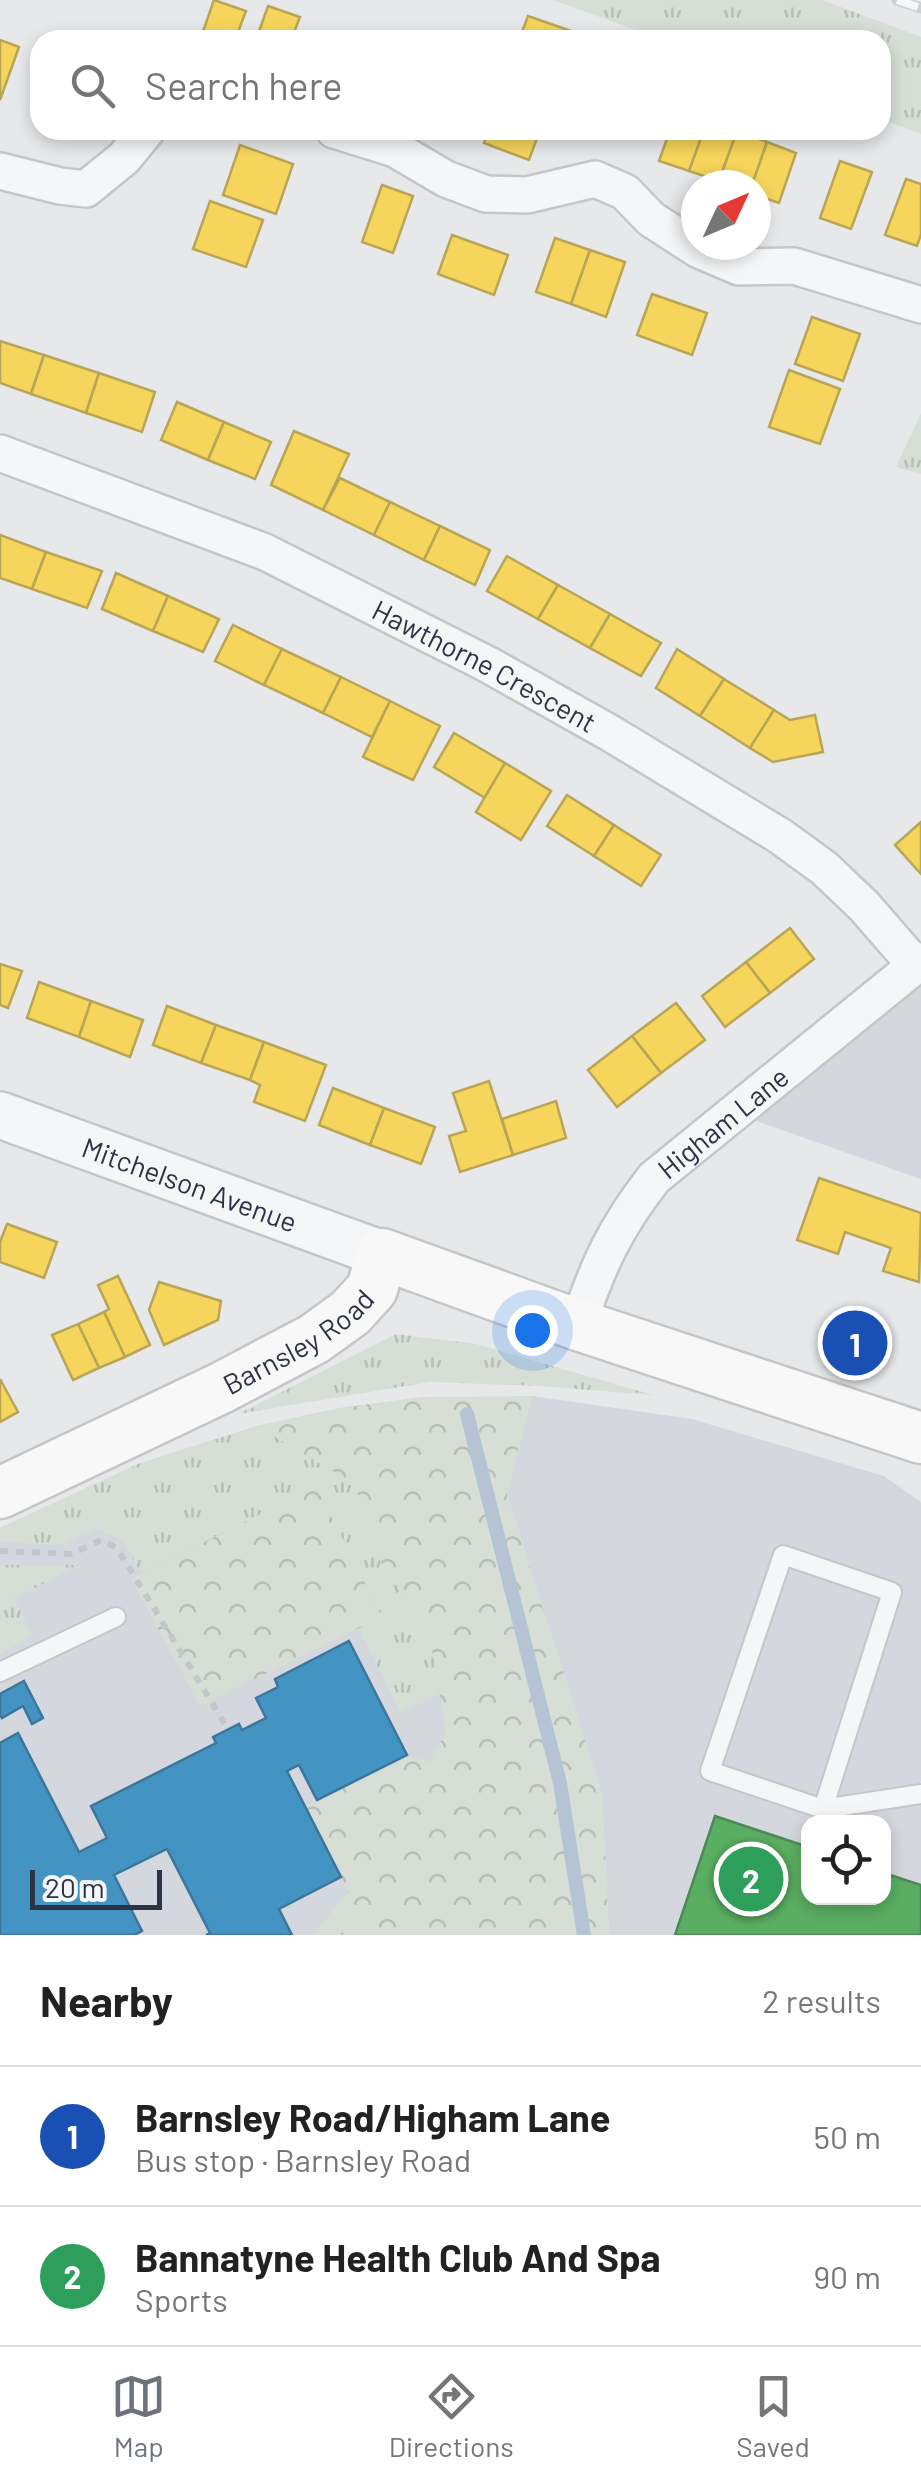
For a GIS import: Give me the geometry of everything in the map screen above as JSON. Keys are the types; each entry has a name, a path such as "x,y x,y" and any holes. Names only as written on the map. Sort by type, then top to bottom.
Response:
{"main road":[{"name":"Barnsley Road","path":"0,1493 314,1340 350,1313 372,1289 382,1254 578,1325 921,1438"}],"street":[{"path":"0,171 86,189 124,158 139,140"},
{"path":"366,140 395,149 446,180 486,194 527,195 595,179 625,192 651,219 699,250 740,266 794,266 921,305"},
{"name":"Hawthorne Crescent","path":"0,453 265,552 487,664 610,732 780,836 824,868 919,964"},
{"name":"Higham Lane","path":"578,1325 592,1281 621,1221 654,1178 919,964"},
{"name":"Mitchelson Avenue","path":"0,1115 382,1254"}],"lane":[{"path":"823,1810 892,1592 783,1555 710,1771 823,1810 921,1794"},
{"path":"0,1672 116,1616"}],"shaded area":[{"path":"921,962 921,1179 734,1113"},
{"path":"532,1396 692,1419 884,1476 921,1502 921,1935 609,1935 602,1794 507,1495"},
{"path":"424,1397 518,1869 410,1935 0,1935 0,1528 138,1464 257,1426 340,1408"}],"green space":[{"path":"553,0 822,0 921,37 921,134 891,123 891,30 636,30"},
{"path":"921,413 921,474 896,467"},
{"path":"396,1334 476,1344 653,1395 430,1382 238,1414"},
{"path":"532,1396 507,1495 602,1794 609,1935 342,1935 363,1921 305,1807 407,1755 429,1762 446,1732 429,1631 374,1552 355,1484 257,1426 340,1408 424,1397"},
{"path":"257,1426 355,1484 374,1552 429,1631 440,1695 400,1712 359,1628 382,1616 316,1487 141,1573 123,1541 98,1529 62,1545 0,1542 0,1528 138,1464"},
{"path":"316,1486 382,1617 200,1706 131,1579"},
{"path":"0,1565 79,1565 14,1599 32,1635 0,1655"},
{"path":"348,1891 363,1921 342,1935 313,1935"}],"building: Homes":[{"path":"214,0 246,11 239,30 204,30"},
{"path":"268,6 300,17 295,30 260,30"},
{"path":"528,16 568,30 523,30"},
{"path":"0,40 19,47 0,100"},
{"path":"485,140 536,140 529,160 484,143"},
{"path":"666,140 700,140 689,170 659,161"},
{"path":"700,140 734,140 723,170 689,170"},
{"path":"734,140 767,142 757,170 723,170"},
{"path":"767,142 796,153 779,203 771,200 771,170 757,170"},
{"path":"240,145 293,164 276,214 223,195"},
{"path":"840,161 872,172 851,229 820,218"},
{"path":"906,179 921,184 921,234 917,246 885,235"},
{"path":"382,185 413,196 393,253 362,242"},
{"path":"210,201 263,220 246,267 193,249"},
{"path":"452,235 508,255 494,295 438,274"},
{"path":"555,238 590,250 571,304 536,292"},
{"path":"590,250 625,262 606,317 571,304"},
{"path":"652,294 707,313 692,355 637,335"},
{"path":"812,317 860,334 843,381 795,364"},
{"path":"0,341 44,355 31,394 0,383"},
{"path":"44,355 99,373 86,413 31,394"},
{"path":"789,370 840,389 820,444 769,427"},
{"path":"99,373 155,392 142,432 86,413"},
{"path":"177,402 224,422 208,460 161,440"},
{"path":"224,422 271,442 255,479 208,460"},
{"path":"294,431 349,454 323,510 271,485"},
{"path":"340,478 390,502 374,535 323,510"},
{"path":"390,502 440,526 424,560 374,535"},
{"path":"440,526 490,550 475,585 424,560"},
{"path":"0,535 46,552 32,589 0,578"},
{"path":"46,552 102,571 87,608 32,589"},
{"path":"507,556 558,585 538,619 487,591"},
{"path":"116,573 168,596 153,631 102,609"},
{"path":"558,585 610,614 590,648 538,619"},
{"path":"168,596 219,619 203,652 153,631"},
{"path":"610,614 661,643 641,676 590,648"},
{"path":"233,625 282,649 264,685 215,661"},
{"path":"282,649 341,677 323,713 264,685"},
{"path":"677,649 724,679 700,716 656,688"},
{"path":"341,677 390,701 372,737 323,713"},
{"path":"724,679 774,710 750,748 700,716"},
{"path":"390,701 440,726 413,780 363,757"},
{"path":"774,710 790,720 815,715 823,752 773,762 750,748"},
{"path":"454,733 505,763 485,798 434,767"},
{"path":"505,763 551,791 521,840 476,812"},
{"path":"567,795 614,825 594,856 547,826"},
{"path":"921,822 921,874 895,845"},
{"path":"614,825 661,855 641,886 594,856"},
{"path":"790,928 814,959 770,993 746,962"},
{"path":"746,962 770,993 725,1027 702,996"},
{"path":"0,964 22,971 8,1008 0,1005"},
{"path":"39,982 91,1001 79,1037 27,1018"},
{"path":"91,1001 143,1020 130,1057 79,1037"},
{"path":"676,1003 705,1040 661,1073 632,1036"},
{"path":"167,1006 216,1025 201,1063 153,1045"},
{"path":"216,1025 264,1042 250,1080 201,1063"},
{"path":"632,1036 661,1073 617,1107 588,1070"},
{"path":"264,1042 326,1065 305,1121 254,1102 260,1085 250,1080"},
{"path":"489,1081 513,1155 460,1172 449,1136 466,1131 453,1093"},
{"path":"333,1088 384,1108 370,1145 319,1125"},
{"path":"556,1101 566,1138 513,1155 502,1119"},
{"path":"384,1108 435,1127 421,1164 370,1145"},
{"path":"819,1178 921,1213 919,1282 883,1271 891,1248 845,1232 838,1254 797,1240"},
{"path":"7,1224 57,1242 44,1278 0,1262 0,1242"},
{"path":"118,1276 150,1345 125,1357 104,1312 109,1309 98,1285"},
{"path":"159,1282 221,1301 218,1320 164,1345 149,1310"},
{"path":"104,1312 125,1357 99,1368 78,1324"},
{"path":"78,1324 99,1368 73,1380 52,1335"},
{"path":"0,1379 18,1412 0,1422"}],"building: Schools":[{"path":"349,1641 407,1755 317,1800 299,1765 287,1771 341,1877 279,1909 292,1935 206,1935 210,1933 167,1849 114,1875 142,1931 134,1935 0,1935 0,1743 18,1733 79,1852 107,1838 91,1806 216,1743 213,1737 239,1724 242,1730 266,1718 256,1698 278,1687 275,1679"},
{"path":"24,1681 43,1718 32,1724 23,1706 2,1718 0,1715 0,1694"}],"building: Public":[{"path":"715,1816 801,1845 801,1905 891,1905 891,1875 921,1885 921,1935 675,1935"}],"waterway":[{"path":"467,1414 560,1783 584,1935"}],"railway":[{"path":"897,0 921,8"}],"place":[{"name":"Barnsley Road/Higham Lane","path":"855,1343"},
{"name":"Bannatyne Health Club And Spa","path":"751,1879"}]}
